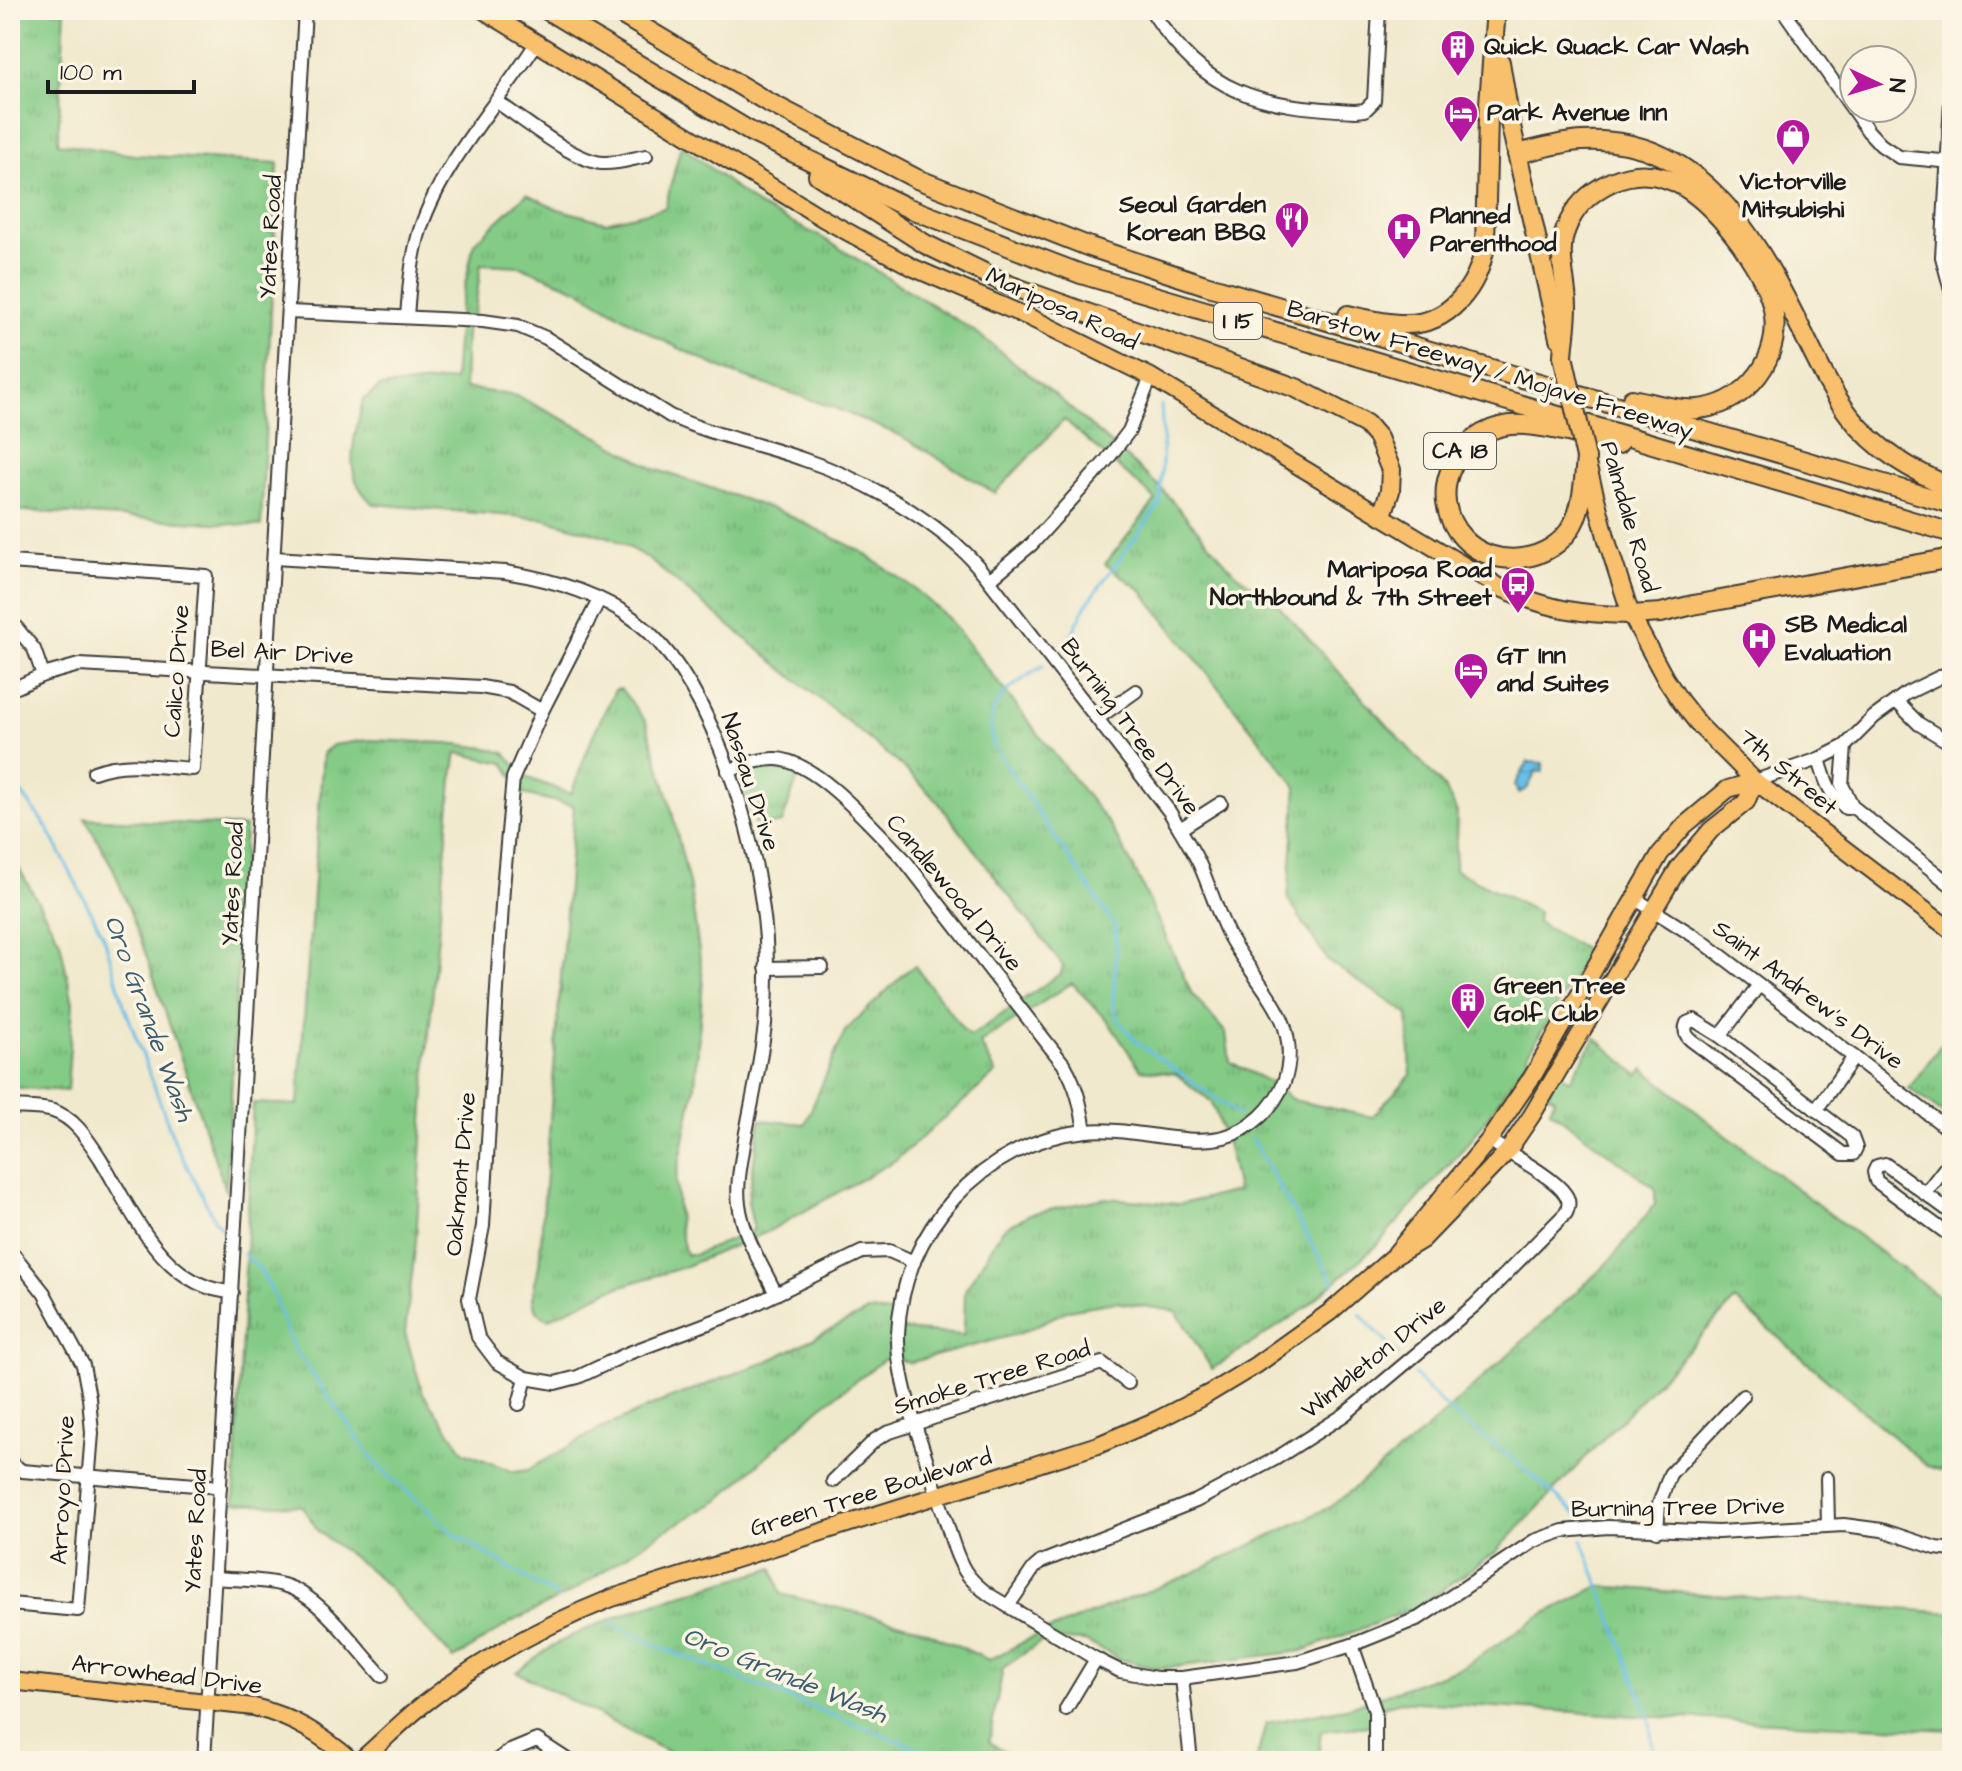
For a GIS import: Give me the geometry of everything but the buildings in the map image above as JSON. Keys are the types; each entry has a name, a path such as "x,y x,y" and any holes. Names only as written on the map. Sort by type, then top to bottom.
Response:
{"highway":[{"name":"Barstow Freeway / Mojave Freeway","path":"547,10 751,132 906,207 1081,274 1952,533"},
{"name":"Barstow Freeway / Mojave Freeway","path":"614,10 766,101 917,179 1090,247 1205,285 1952,504"},
{"path":"1205,285 1406,325 1435,317 1466,296 1483,264 1485,245 1488,117 1495,16"},
{"name":"Palmdale Road","path":"1495,16 1505,102 1586,458"},
{"path":"751,132 925,244 1009,285 1296,388 1366,424 1378,438 1391,470 1390,491 1382,515"},
{"path":"1517,154 1567,142 1616,142 1654,152 1688,171 1726,204 1753,239 1830,386 1858,426 1892,458 1952,488"},
{"path":"1518,376 1680,408 1712,407 1746,388 1765,364 1774,337 1772,304 1762,278 1742,246 1721,218 1694,192 1659,176 1622,178 1601,187 1583,201 1564,232 1562,247 1567,306 1563,356"},
{"name":"CA 18","path":"1586,458 1578,515 1572,528 1548,549 1520,559 1488,555 1462,538 1454,524 1447,503 1447,483 1459,451 1481,435 1510,425 1528,426 1739,469"},
{"path":"1631,615 1661,613 1952,558"}],"main road":[{"name":"Mariposa Road","path":"483,10 824,219 914,268 1033,319 1151,377 1493,583 1535,604 1567,611 1631,615"},
{"name":"Palmdale Road","path":"1586,458 1608,544 1631,615"},
{"name":"7th Street","path":"1631,615 1681,702 1700,726 1755,781 1952,931"},
{"name":"Green Tree Boulevard","path":"360,1761 425,1703 501,1651 569,1615 612,1598 1098,1445 1159,1419 1256,1365 1330,1312 1392,1258 1489,1140 1534,1074 1660,854 1685,825 1728,789 1755,781"},
{"name":"Green Tree Boulevard","path":"1392,1258 1422,1240 1507,1152 1692,851 1711,830 1746,802 1755,781"},
{"name":"Arrowhead Drive","path":"10,1681 254,1707 280,1713 318,1733 352,1761"}],"street":[{"name":"Yates Road","path":"204,1761 305,10"},
{"path":"1151,10 1189,59 1221,83 1247,96 1289,107 1358,111 1371,106 1376,93 1379,10"},
{"path":"1783,10 1881,145 1899,157 1950,162"},
{"path":"407,317 419,235 431,203 450,168 537,42"},
{"path":"1952,84 1950,162 1942,257 1952,294"},
{"path":"497,102 580,157 601,163 616,163 646,156"},
{"name":"Burning Tree Drive","path":"289,312 502,323 534,331 670,416 692,426 814,463 872,489 961,548 1098,718 1180,829 1229,935 1285,1026 1289,1047 1285,1080 1271,1106 1241,1131 1205,1140 1085,1131 1006,1156 973,1179 939,1214 914,1262 904,1292 898,1337 901,1373 958,1557 975,1584 1096,1659 1135,1675 1182,1678 1297,1662 1352,1645 1419,1618 1534,1541 1585,1528 1718,1532 1828,1525 1874,1528 1936,1548 1952,1550"},
{"path":"989,580 1032,544 1106,461 1129,431 1151,377"},
{"name":"Nassau Drive","path":"274,558 505,572 557,583 599,600 635,620 669,654 699,699 728,771 751,846 763,904 765,1025 741,1162 739,1203 747,1237 776,1294"},
{"name":"Calico Drive","path":"10,562 206,576 193,769 127,765 108,766 94,772"},
{"name":"Oakmont Drive","path":"599,600 542,711 513,778 503,888 483,1226 469,1299 478,1337 497,1362 526,1378 555,1383 578,1377 629,1353 708,1324 862,1252 876,1249 889,1251 914,1262"},
{"path":"10,620 34,649 43,675"},
{"name":"Bel Air Drive","path":"17,687 43,675 79,665 481,687 509,692 542,711"},
{"path":"1755,781 1819,759 1845,746 1874,717 1896,701 1952,671"},
{"path":"1098,718 1136,691"},
{"path":"1896,701 1919,724 1952,744"},
{"path":"1845,746 1842,785 1853,807 1952,886"},
{"name":"Candlewood Drive","path":"728,771 777,759 803,766 832,788 884,839 920,880 1065,1066 1081,1101 1085,1131"},
{"path":"1819,759 1826,783 1835,799 1846,808 1853,807"},
{"path":"1180,829 1221,803"},
{"name":"Saint Andrew's Drive","path":"1634,898 1702,941 1952,1132"},
{"path":"766,968 822,967"},
{"path":"1720,1036 1759,985"},
{"path":"1697,1020 1720,1036 1852,1137 1856,1148 1853,1154 1843,1154 1687,1037 1685,1027 1687,1023 1697,1020"},
{"path":"1816,1110 1854,1057"},
{"path":"10,1107 54,1111 83,1131 158,1252 185,1277 218,1291 232,1292"},
{"name":"Wimbleton Drive","path":"1008,1606 1041,1562 1196,1501 1287,1452 1344,1415 1475,1305 1566,1213 1569,1204 1567,1196 1557,1185 1489,1140"},
{"path":"1925,1194 1952,1159"},
{"path":"1952,1213 1885,1164 1877,1166 1874,1172 1876,1181 1952,1237"},
{"name":"Arroyo Drive","path":"10,1250 44,1293 83,1365 92,1433 78,1610 10,1604"},
{"name":"Smoke Tree Road","path":"833,1481 875,1440 915,1423 1102,1363 1128,1383"},
{"path":"519,1404 526,1378"},
{"path":"1657,1531 1659,1504 1670,1474 1743,1396"},
{"path":"10,1462 22,1471 220,1487"},
{"path":"1827,1478 1828,1525"},
{"path":"215,1578 270,1582 296,1590 328,1617 382,1676"},
{"path":"1352,1645 1375,1711 1375,1761"},
{"path":"1066,1709 1096,1659"},
{"path":"1182,1678 1191,1761"},
{"path":"496,1761 508,1752 537,1740 569,1761"}],"green space":[{"path":"10,10 65,10 58,143 134,155 278,163 261,526 10,510"},
{"path":"681,145 758,206 821,237 973,330 1053,393 1161,488 1235,573 1277,604 1445,788 1457,812 1455,870 1538,912 1537,922 1589,952 1527,1056 1570,1080 1596,1038 1638,1075 1644,1069 1719,1130 1941,1298 1952,1310 1952,1474 1927,1466 1735,1300 1495,1553 1416,1608 1302,1651 1157,1669 1120,1659 1085,1641 1045,1639 1003,1668 989,1742 1021,1761 685,1761 517,1672 558,1643 610,1619 773,1568 781,1594 917,1627 989,1660 1037,1635 1189,1575 1332,1506 1426,1430 1609,1262 1655,1204 1655,1188 1550,1110 1555,1098 1515,1077 1472,1139 1378,1244 1303,1310 1212,1369 1176,1311 1115,1302 1068,1310 1021,1333 909,1363 889,1356 819,1408 718,1501 659,1534 569,1594 513,1621 454,1659 376,1575 319,1532 302,1506 234,1503 253,1103 298,1105 323,753 333,745 367,740 487,748 505,753 525,777 571,794 593,735 615,690 621,689 646,722 668,795 690,888 703,980 695,1085 676,1180 679,1227 686,1255 694,1255 754,1230 748,1202 760,1120 805,1124 845,1031 907,971 915,966 971,1036 1061,973 1063,966 937,801 903,767 647,558 612,538 545,519 374,504 356,481 352,456 363,400 380,387 454,380 460,308 474,243 527,194 558,209 605,222 665,208","holes":["481,264 520,266 577,289 656,337 729,372 835,408 901,436 995,493 1064,420 1156,500 1105,564 1141,590 1297,787 1288,899 1328,961 1408,1014 1411,1075 1372,1117 1293,1100 1270,1082 1230,1062 1226,1033 1192,994 1134,868 1109,824 947,617 916,590 861,551 784,513 655,469 517,396 464,388 466,331 475,310","457,753 504,763 524,794 574,806 539,1265 533,1296 536,1309 548,1319 609,1290 681,1268 767,1232 896,1160 996,1073 980,1043 1072,983 1109,1023 1141,1070 1176,1074 1212,1103 1228,1147 1237,1191 1180,1204 1105,1198 1030,1214 1003,1229 965,1290 964,1335 891,1329 891,1313 868,1311 766,1362 663,1401 598,1430 528,1470 514,1472 464,1452 423,1393 405,1333 416,1241 427,1056"]},
{"path":"781,768 799,774 782,823 756,827 743,784 744,775 759,769"},
{"path":"85,818 245,827 226,1192 143,946 114,870"},
{"path":"10,852 60,941 73,1003 67,1091 10,1087"},
{"path":"1941,1045 1952,1053 1952,1120 1909,1088"},
{"path":"1599,1586 1952,1613 1952,1730 1636,1716 1401,1701 1386,1705 1368,1726 1321,1731 1318,1761 1256,1761 1266,1723 1350,1707 1463,1667 1538,1617"}],"water":[{"path":"1528,762 1543,763 1543,772 1536,772 1527,789 1519,793 1515,785"}],"waterway":[{"path":"1141,229 1150,246"},
{"path":"1064,651 1086,605 1160,504 1161,405"},
{"path":"1043,666 1001,698 992,719 994,747 1115,926 1113,1005 1119,1021 1138,1043 1239,1115"},
{"name":"Oro Grande Wash","path":"10,777 48,829 104,937 124,1005 176,1145 224,1232"},
{"path":"1252,1139 1334,1283"},
{"name":"Oro Grande Wash","path":"244,1254 260,1270 269,1285 293,1347 377,1465 454,1534 559,1598"},
{"path":"1360,1314 1398,1355"},
{"path":"1415,1375 1446,1407 1578,1515"},
{"path":"1582,1540 1649,1718 1655,1761"},
{"name":"Oro Grande Wash","path":"608,1622 665,1649 949,1761"}],"place":[{"name":"Quick Quack Car Wash","path":"1458,78"},
{"name":"Park Avenue Inn","path":"1461,144"},
{"name":"Victorville Mitsubishi","path":"1793,167"},
{"name":"Seoul Garden Korean BBQ","path":"1292,250"},
{"name":"Planned Parenthood","path":"1404,261"},
{"name":"Mariposa Road Northbound & 7th Street","path":"1518,615"},
{"name":"SB Medical Evaluation","path":"1759,670"},
{"name":"GT Inn and Suites","path":"1471,701"},
{"name":"Green Tree Golf Club","path":"1468,1031"}]}
